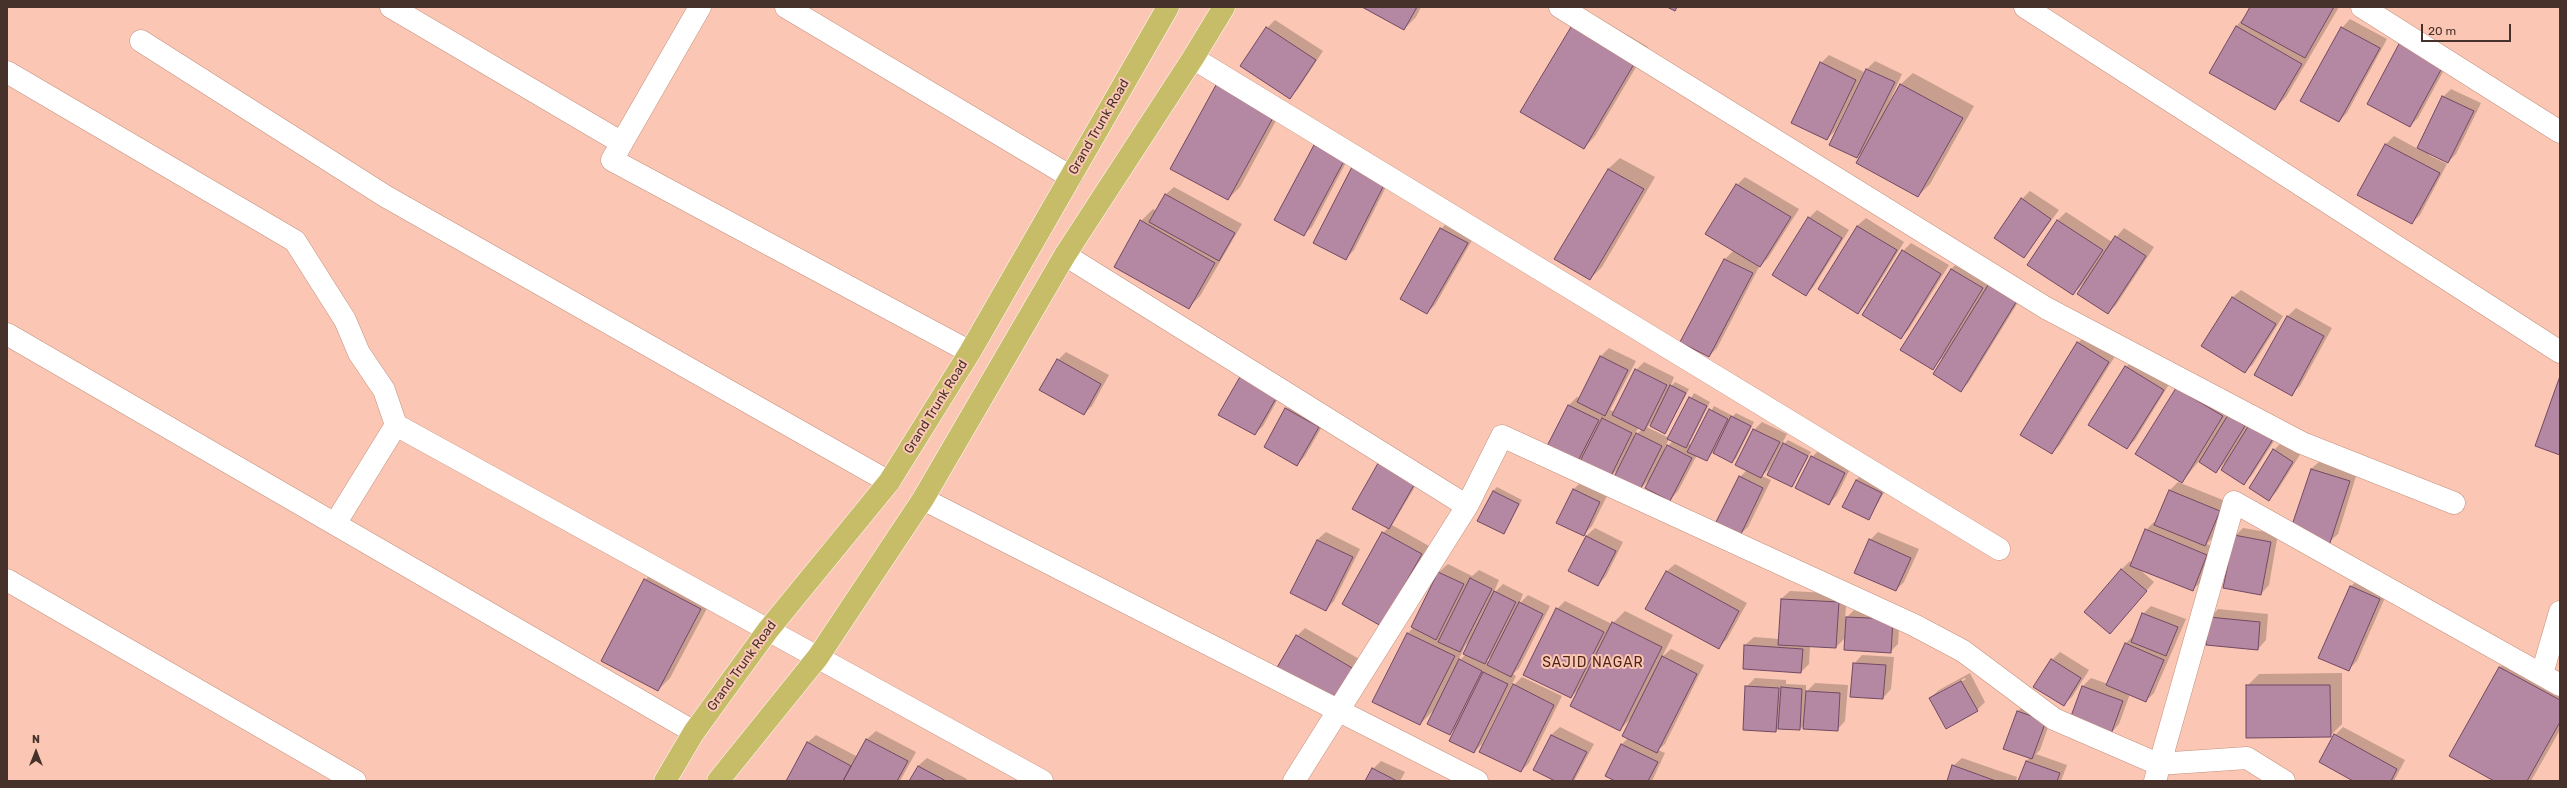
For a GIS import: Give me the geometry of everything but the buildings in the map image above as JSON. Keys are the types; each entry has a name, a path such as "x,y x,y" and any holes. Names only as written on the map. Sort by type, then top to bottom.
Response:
{"main road":[{"name":"Grand Trunk Road","path":"665,781 694,732 768,630 889,482 970,352 1168,7"},
{"path":"718,781 818,657 922,499 1065,255 1193,58 1224,7"}],"street":[{"path":"390,7 622,143"},
{"path":"700,7 612,160 970,352"},
{"path":"786,7 1071,177"},
{"path":"1560,7 2046,308 2302,443 2454,503"},
{"path":"2025,7 2560,352"},
{"path":"2362,7 2560,132"},
{"path":"141,41 385,196 889,482"},
{"path":"1193,58 1999,549"},
{"path":"7,72 295,241 345,320 359,353 384,390 396,425 1042,781"},
{"path":"1065,255 1467,506"},
{"path":"7,334 694,732"},
{"path":"335,524 396,425"},
{"path":"1294,781 1467,506 1502,436 1914,625 1963,651 2054,719 2156,773 2247,758 2284,781"},
{"path":"922,499 1477,781"},
{"path":"2156,773 2234,502 2560,685"},
{"path":"7,580 355,781"},
{"path":"2542,674 2560,612"}],"district":[{"name":"SAJID NAGAR","path":"1593,663"}]}
